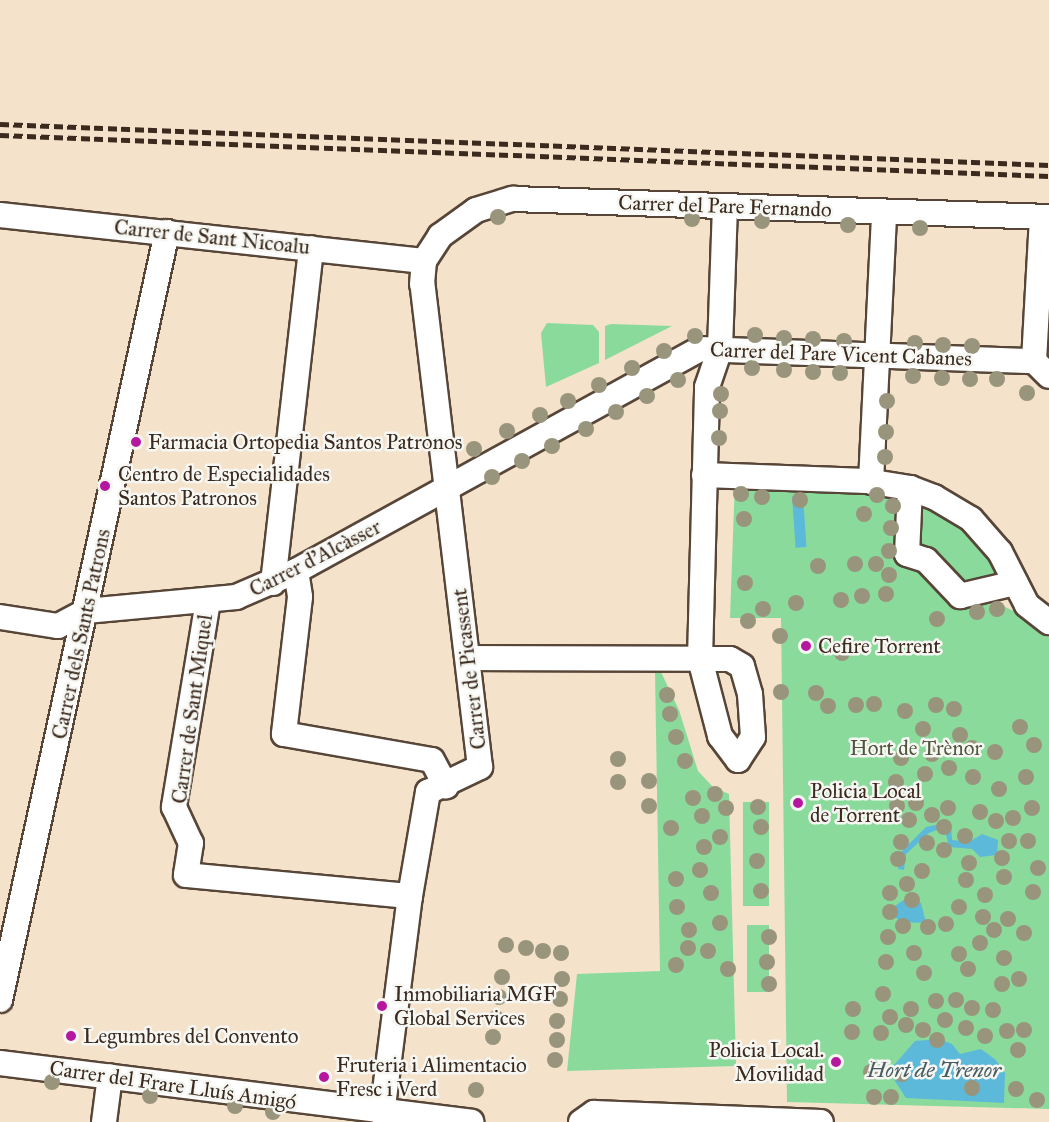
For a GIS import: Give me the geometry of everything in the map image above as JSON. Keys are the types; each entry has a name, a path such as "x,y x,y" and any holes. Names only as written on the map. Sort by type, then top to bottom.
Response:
{"street":[{"name":"Carrer del Pare Fernando","path":"424,261 440,236 476,210 513,199 1045,217"},
{"path":"469,658 700,658 707,387 720,349 725,207"},
{"path":"871,482 884,212"},
{"name":"Carrer de Sant Nicoalu","path":"0,215 424,261"},
{"path":"1042,369 1045,217"},
{"name":"Carrer dels Sants Patrons","path":"0,1000 167,232"},
{"path":"273,583 311,248"},
{"name":"Carrer de Picassent","path":"382,1114 410,896 428,792 446,786 480,767 469,658 422,284 424,261"},
{"name":"Carrer del Pare Vicent Cabanes","path":"447,489 699,349 877,356 1042,369"},
{"path":"704,475 871,482 910,488 971,519 1000,552 1027,605 1049,622"},
{"path":"910,488 907,554 926,560 960,596 1015,583"},
{"name":"Carrer d'Alcàsser","path":"0,617 58,626 86,611 236,597 273,583 447,489"},
{"path":"296,571 300,597 284,734 432,760 446,786"},
{"name":"Carrer de Sant Miquel","path":"208,601 174,807 191,843 186,875 410,896"},
{"name":"Carrer del Frare Lluís Amigó","path":"0,1063 110,1076 351,1116 382,1114 471,1122"},
{"path":"104,1122 110,1076"},
{"path":"581,1122 594,1113 821,1122"}],"green space":[{"path":"547,323 593,325 599,332 599,363 546,387 541,333"},
{"path":"611,324 672,326 605,360 605,326"},
{"name":"Hort de Trènor","path":"735,479 897,486 895,559 923,567 950,605 999,604 1041,624 1049,638 1049,1109 787,1102 781,618 730,618"},
{"path":"920,504 940,511 974,535 1007,576 963,585 917,548"},
{"path":"655,672 661,672 679,710 698,771 713,787 729,794 736,1066 567,1071 577,974 660,971"},
{"path":"743,802 769,802 769,906 743,906"},
{"path":"747,925 769,925 769,992 747,992"}],"water":[{"path":"803,496 807,547 796,548 792,497"},
{"path":"945,823 951,826 952,840 969,842 982,834 998,840 997,855 980,857 972,849 949,847 945,830 939,829 929,833 906,854 904,870 898,869 901,852 926,827"},
{"path":"909,896 912,901 921,903 926,923 901,922 894,916 895,906"},
{"name":"Hort de Trenor","path":"939,1039 952,1044 960,1054 981,1049 996,1060 1005,1073 1004,1103 906,1098 893,1078 894,1065 915,1041"}],"railway":[{"path":"0,124 1049,165"},
{"path":"0,135 1049,176"}],"place":[{"name":"Farmacia Ortopedia Santos Patronos","path":"136,442"},
{"name":"Centro de Especialidades Santos Patronos","path":"105,486"},
{"name":"Cefire Torrent","path":"806,646"},
{"name":"Policia Local de Torrent","path":"798,803"},
{"name":"Inmobiliaria MGF Global Services","path":"382,1006"},
{"name":"Legumbres del Convento","path":"71,1036"},
{"name":"Policia Local. Movilidad","path":"836,1062"},
{"name":"Fruteria i Alimentacio Fresc i Verd","path":"324,1077"}]}
